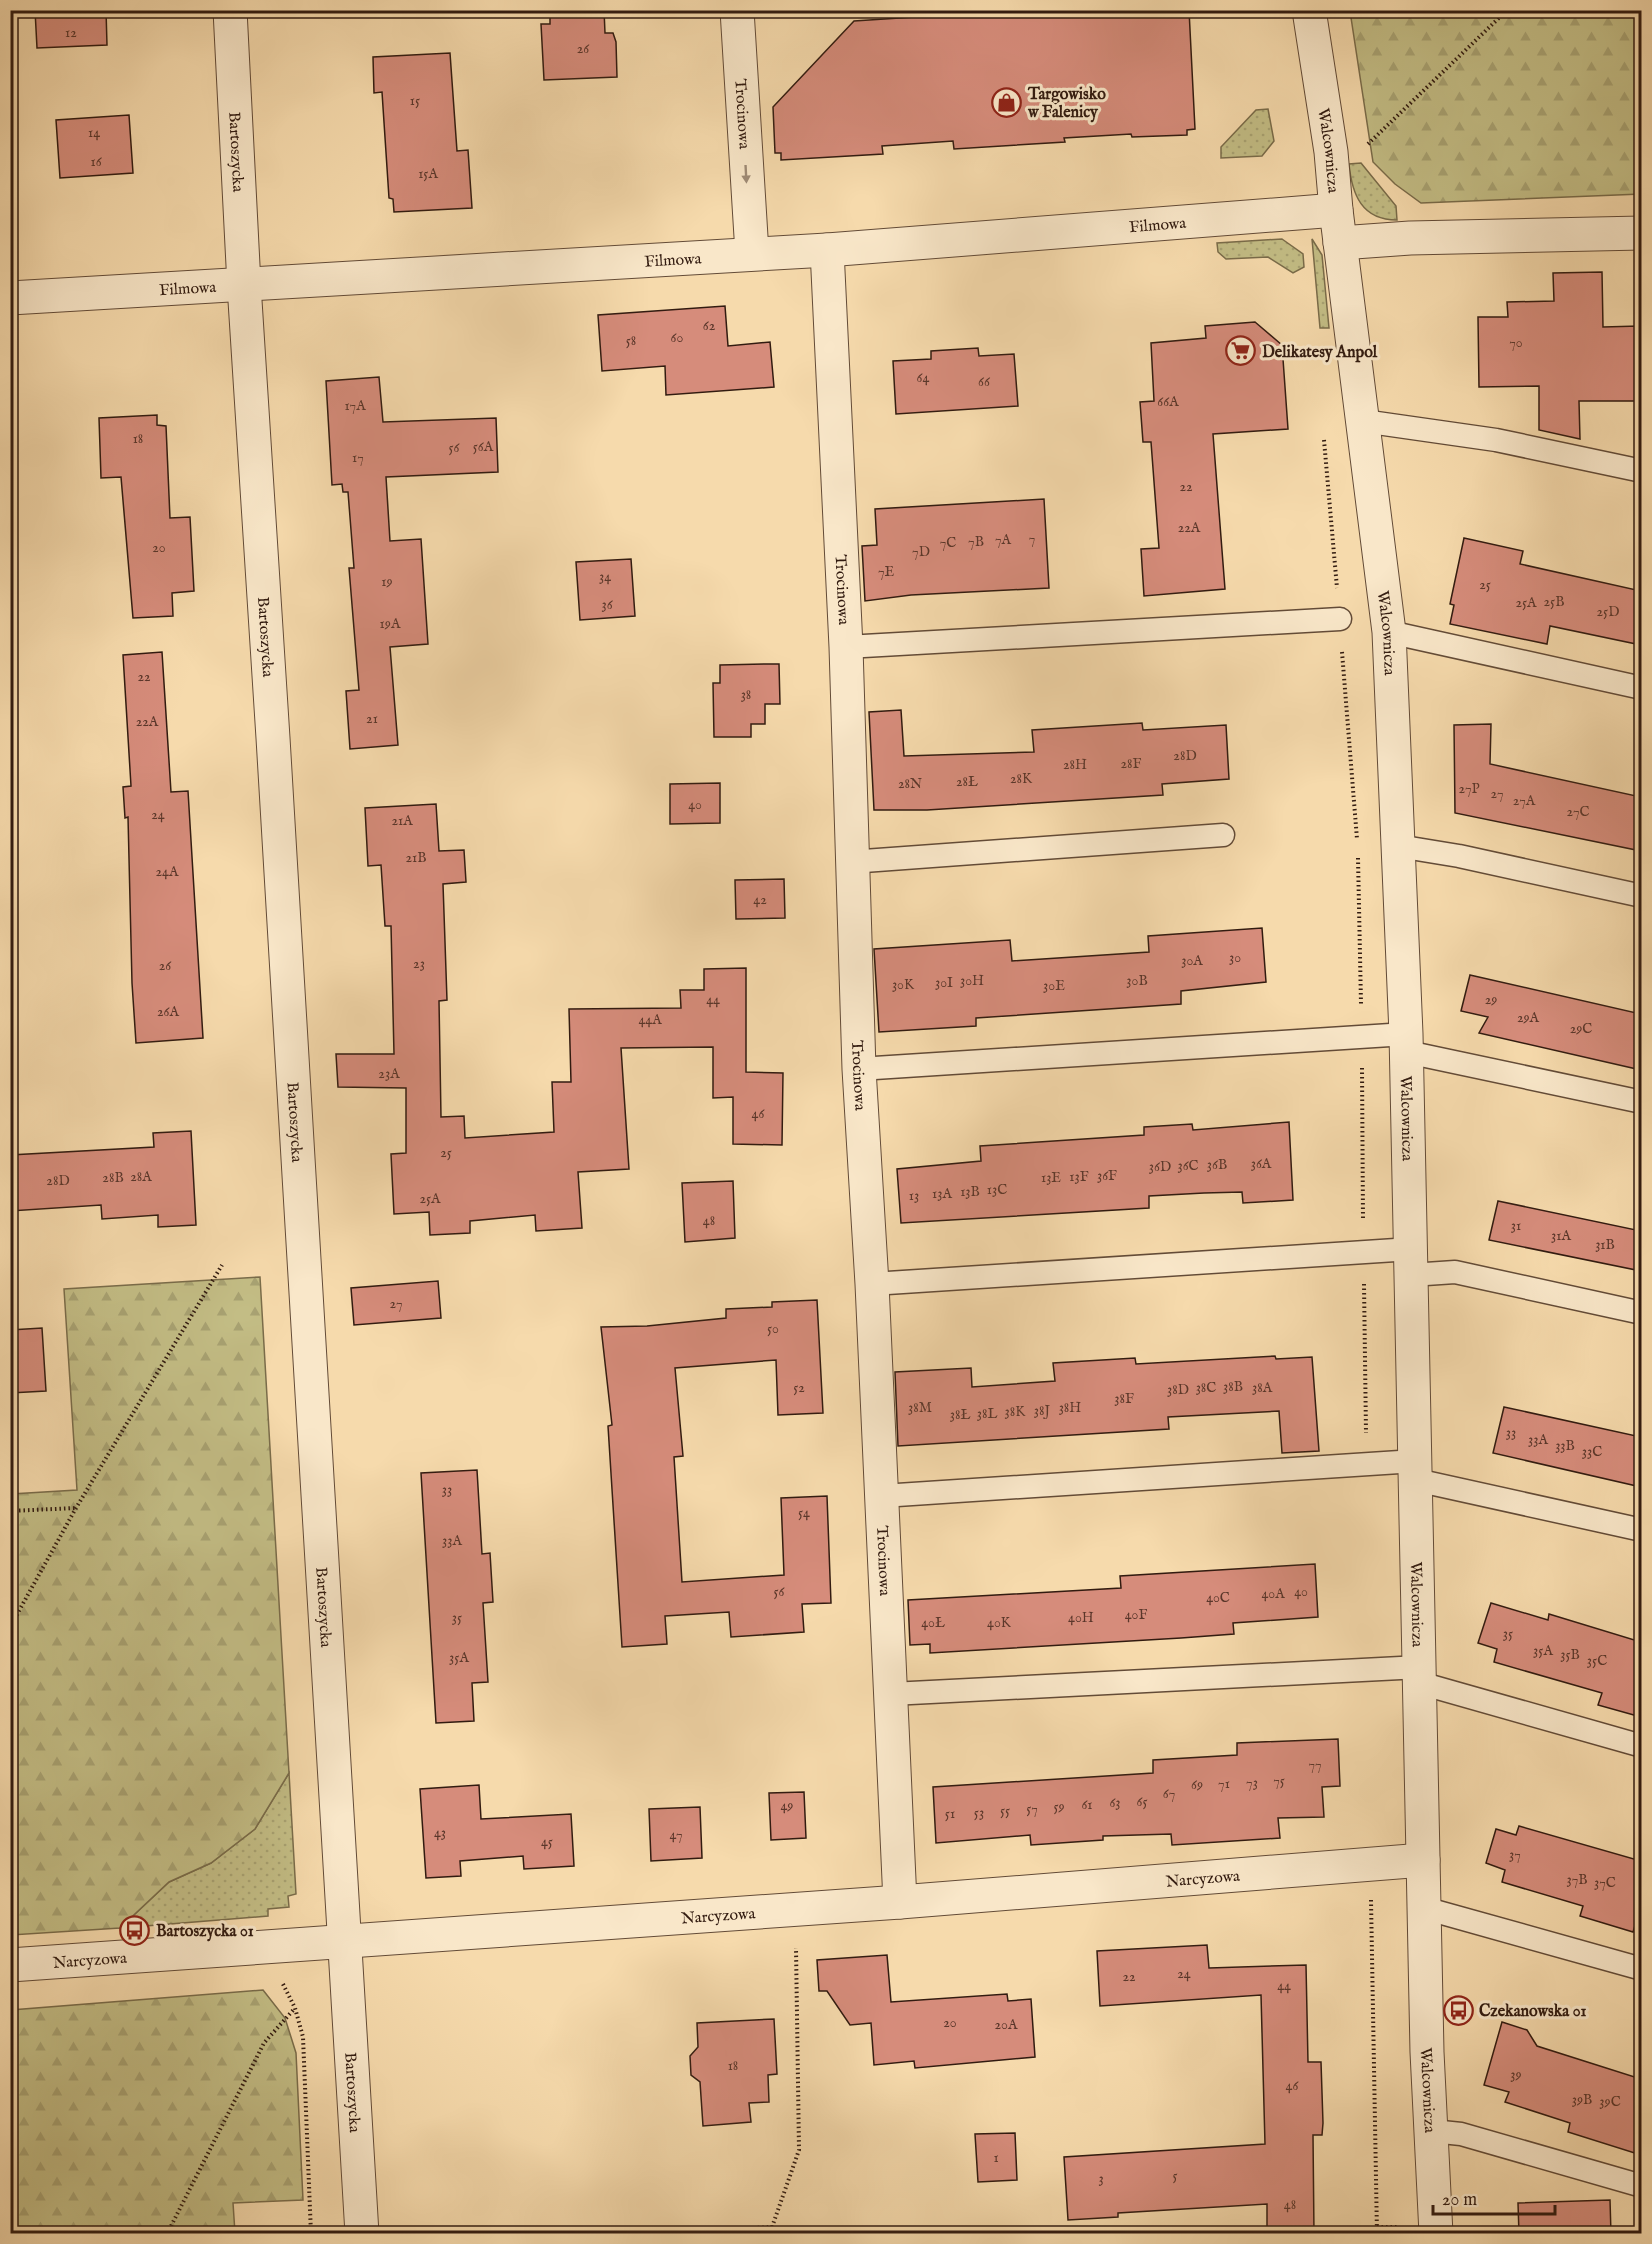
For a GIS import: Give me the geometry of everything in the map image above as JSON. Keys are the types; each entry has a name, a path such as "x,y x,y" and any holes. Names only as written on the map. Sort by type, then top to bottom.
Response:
{"street":[{"name":"Bartoszycka","path":"230,10 244,285 362,2234"},
{"name":"Trocinowa","path":"737,10 752,253"},
{"name":"Walcownicza","path":"1309,10 1331,152 1336,210 1389,632 1406,1043 1427,2052 1436,2234"},
{"name":"Filmowa","path":"10,298 827,250 1336,210"},
{"path":"1340,243 1410,238 1641,233"},
{"name":"Trocinowa","path":"827,250 846,647 850,862 859,1069 872,1284 900,1902"},
{"name":"Narcyzowa","path":"10,1965 900,1902 1424,1860"}],"lane":[{"path":"1363,421 1496,440 1641,471"},
{"path":"846,647 1340,619"},
{"path":"1389,632 1641,688"},
{"path":"850,862 1223,835"},
{"path":"1398,846 1459,856 1641,896"},
{"path":"859,1069 1362,1037 1406,1043 1641,1102"},
{"path":"872,1284 1363,1252 1641,1313"},
{"path":"882,1496 1366,1465 1415,1471 1641,1530"},
{"path":"891,1694 1420,1675 1641,1746"},
{"path":"1424,1908 1641,1969"},
{"path":"1432,2131 1461,2134 1641,2186"}],"path":[{"path":"1361,151 1501,16 1543,10"},
{"path":"1323,435 1357,844"},
{"path":"1358,855 1366,1465"},
{"path":"10,1627 76,1508 222,1265"},
{"path":"10,1511 76,1508"},
{"path":"276,1945 278,1974 295,2008 303,2037 310,2234"},
{"path":"772,2227 799,2150 796,1948"},
{"path":"167,2234 264,2043 295,2008"},
{"path":"641,2234 772,2227 781,2234"}],"green space":[{"path":"1350,11 1641,11 1641,194 1421,203 1395,184 1373,162"},
{"path":"1268,109 1274,141 1262,156 1221,158 1221,147 1256,110"},
{"path":"1361,163 1396,206 1397,220 1375,216 1361,204 1353,186 1349,164"},
{"path":"1282,239 1303,254 1304,267 1293,273 1268,257 1226,259 1218,252 1217,243"},
{"path":"1312,239 1322,255 1329,328 1320,328"},
{"path":"260,1277 289,1773 255,1829 211,1863 169,1882 120,1928 11,1935 11,1494 77,1490 64,1289"},
{"path":"289,1773 296,1894 288,1896 289,1907 268,1909 268,1916 120,1928 169,1882 211,1863 255,1829"},
{"path":"263,1990 285,2018 296,2053 303,2200 233,2203 235,2233 11,2233 11,2010"}],"building":[{"path":"35,10 106,10 107,45 37,48"},
{"path":"550,10 604,10 605,33 613,33 616,42 617,77 544,80 541,24 550,24"},
{"name":"Targowisko w Falenicy","path":"1023,10 1189,10 1195,129 1187,130 1187,135 1132,137 1131,134 1064,138 1065,142 954,149 953,141 882,146 883,154 781,160 781,153 775,153 773,107 854,21"},
{"path":"450,53 457,151 468,150 472,208 394,212 393,199 389,198 382,92 374,93 373,57"},
{"path":"129,115 133,173 60,178 56,120"},
{"path":"1602,272 1603,327 1639,326 1641,401 1579,401 1580,439 1539,430 1539,386 1479,387 1478,317 1508,317 1507,302 1554,301 1553,273"},
{"path":"725,306 728,346 770,342 774,387 666,395 665,366 602,371 598,315"},
{"path":"1255,322 1282,345 1288,429 1213,434 1225,589 1144,596 1141,549 1159,548 1151,442 1143,442 1140,402 1154,401 1151,343 1206,338 1205,326"},
{"path":"978,348 979,356 1014,354 1018,406 896,414 893,361 931,359 931,351"},
{"path":"379,377 383,422 496,418 498,472 386,477 390,541 421,539 428,644 390,647 398,745 350,749 346,691 359,690 349,568 354,568 348,492 343,492 342,484 332,485 326,381"},
{"path":"157,415 157,425 166,426 170,518 190,517 194,591 172,593 173,616 133,618 121,477 101,478 99,418"},
{"path":"1044,499 1049,588 911,595 865,601 862,546 877,545 875,509"},
{"path":"1464,538 1523,551 1520,564 1641,591 1641,645 1550,626 1547,644 1450,624 1454,605 1450,604"},
{"path":"631,559 635,616 580,620 576,562"},
{"path":"162,652 171,792 188,791 203,1038 136,1043 132,983 128,817 125,818 123,787 131,786 123,655"},
{"path":"779,664 780,704 765,704 765,724 751,724 751,737 714,737 713,683 720,683 720,665"},
{"path":"901,710 904,756 1034,752 1032,730 1142,723 1143,730 1226,725 1229,779 1162,784 1163,795 927,810 874,810 869,712"},
{"path":"1491,724 1490,764 1641,797 1641,851 1455,813 1454,725"},
{"path":"720,783 720,823 670,824 670,784"},
{"path":"436,804 439,851 464,850 466,882 443,884 447,1000 439,1001 441,1117 464,1116 465,1138 554,1132 552,1082 571,1082 569,1009 681,1008 680,990 704,990 704,969 746,968 746,1072 783,1073 782,1145 733,1144 733,1097 713,1098 713,1047 621,1048 629,1169 578,1172 582,1228 536,1231 535,1215 470,1221 470,1233 430,1235 429,1212 394,1214 391,1154 406,1153 406,1088 338,1087 336,1054 394,1054 391,926 385,926 381,865 368,866 365,808"},
{"path":"784,879 785,918 736,919 735,880"},
{"path":"1262,928 1266,982 1181,991 1181,1004 976,1018 976,1026 879,1032 874,949 1010,940 1012,961 1149,952 1148,936"},
{"path":"1470,975 1641,1014 1641,1070 1479,1033 1488,1017 1461,1011"},
{"path":"1289,1122 1293,1200 1243,1203 1242,1192 1149,1196 1149,1208 901,1223 897,1169 981,1161 980,1146 1144,1135 1144,1127 1192,1124 1193,1130"},
{"path":"191,1131 196,1225 158,1227 158,1215 102,1219 101,1205 10,1211 10,1155 154,1147 153,1133"},
{"path":"733,1181 735,1238 685,1242 682,1183"},
{"path":"1498,1201 1641,1231 1641,1271 1489,1240"},
{"path":"438,1281 441,1318 354,1325 351,1288"},
{"path":"817,1300 823,1413 778,1415 776,1360 675,1368 683,1456 674,1457 682,1582 784,1575 781,1498 827,1496 831,1603 802,1604 804,1632 731,1637 729,1612 665,1616 667,1644 622,1647 608,1426 612,1425 601,1327 647,1326 726,1318 726,1309 772,1307 772,1302"},
{"path":"42,1328 46,1391 10,1393 10,1330"},
{"path":"1275,1356 1276,1359 1312,1357 1319,1451 1282,1453 1279,1411 1168,1417 1169,1429 898,1446 895,1372 971,1368 972,1387 1055,1381 1053,1363 1135,1358 1136,1364"},
{"path":"1504,1407 1641,1437 1641,1487 1493,1453"},
{"path":"477,1470 482,1554 490,1553 493,1602 483,1603 488,1682 472,1683 474,1721 436,1723 421,1473"},
{"path":"1315,1564 1318,1617 1233,1623 1234,1634 930,1653 930,1644 910,1645 908,1600 1121,1588 1120,1576"},
{"path":"1491,1603 1548,1620 1549,1614 1641,1642 1641,1717 1598,1705 1602,1693 1494,1662 1497,1649 1478,1643"},
{"path":"1338,1739 1340,1786 1322,1787 1324,1817 1278,1818 1280,1838 1172,1845 1171,1834 1103,1836 1103,1840 1031,1845 1030,1835 936,1843 933,1787 1153,1773 1153,1760 1237,1755 1237,1743"},
{"path":"479,1785 481,1819 571,1814 574,1866 524,1869 523,1856 460,1861 461,1876 426,1878 420,1789"},
{"path":"804,1792 806,1838 771,1840 769,1793"},
{"path":"700,1807 702,1858 651,1861 649,1809"},
{"path":"1519,1826 1641,1861 1641,1923 1636,1922 1633,1932 1580,1916 1583,1906 1502,1882 1505,1870 1486,1863 1496,1829 1516,1835"},
{"path":"1207,1945 1209,1968 1306,1965 1308,2062 1321,2062 1323,2123 1322,2135 1313,2135 1314,2234 1267,2234 1267,2204 1118,2213 1118,2217 1068,2220 1064,2157 1265,2144 1261,1995 1100,2006 1097,1951"},
{"path":"887,1955 891,2002 1007,1994 1008,2001 1031,1999 1035,2057 915,2068 914,2061 874,2065 871,2023 850,2025 827,1991 819,1991 817,1960"},
{"path":"774,2019 777,2074 768,2075 769,2102 749,2103 751,2122 703,2126 700,2082 691,2075 690,2056 698,2047 697,2023"},
{"path":"1502,2022 1527,2030 1537,2046 1641,2079 1641,2155 1568,2132 1570,2123 1505,2102 1509,2092 1484,2085"},
{"path":"1015,2133 1017,2180 978,2182 975,2134"},
{"path":"1610,2200 1611,2234 1519,2234 1518,2203"}],"place":[{"name":"Targowisko w Falenicy","path":"1007,102"},
{"name":"Delikatesy Anpol","path":"1241,351"},
{"name":"Bartoszycka 01","path":"135,1930"},
{"name":"Czekanowska 01","path":"1458,2010"}]}
